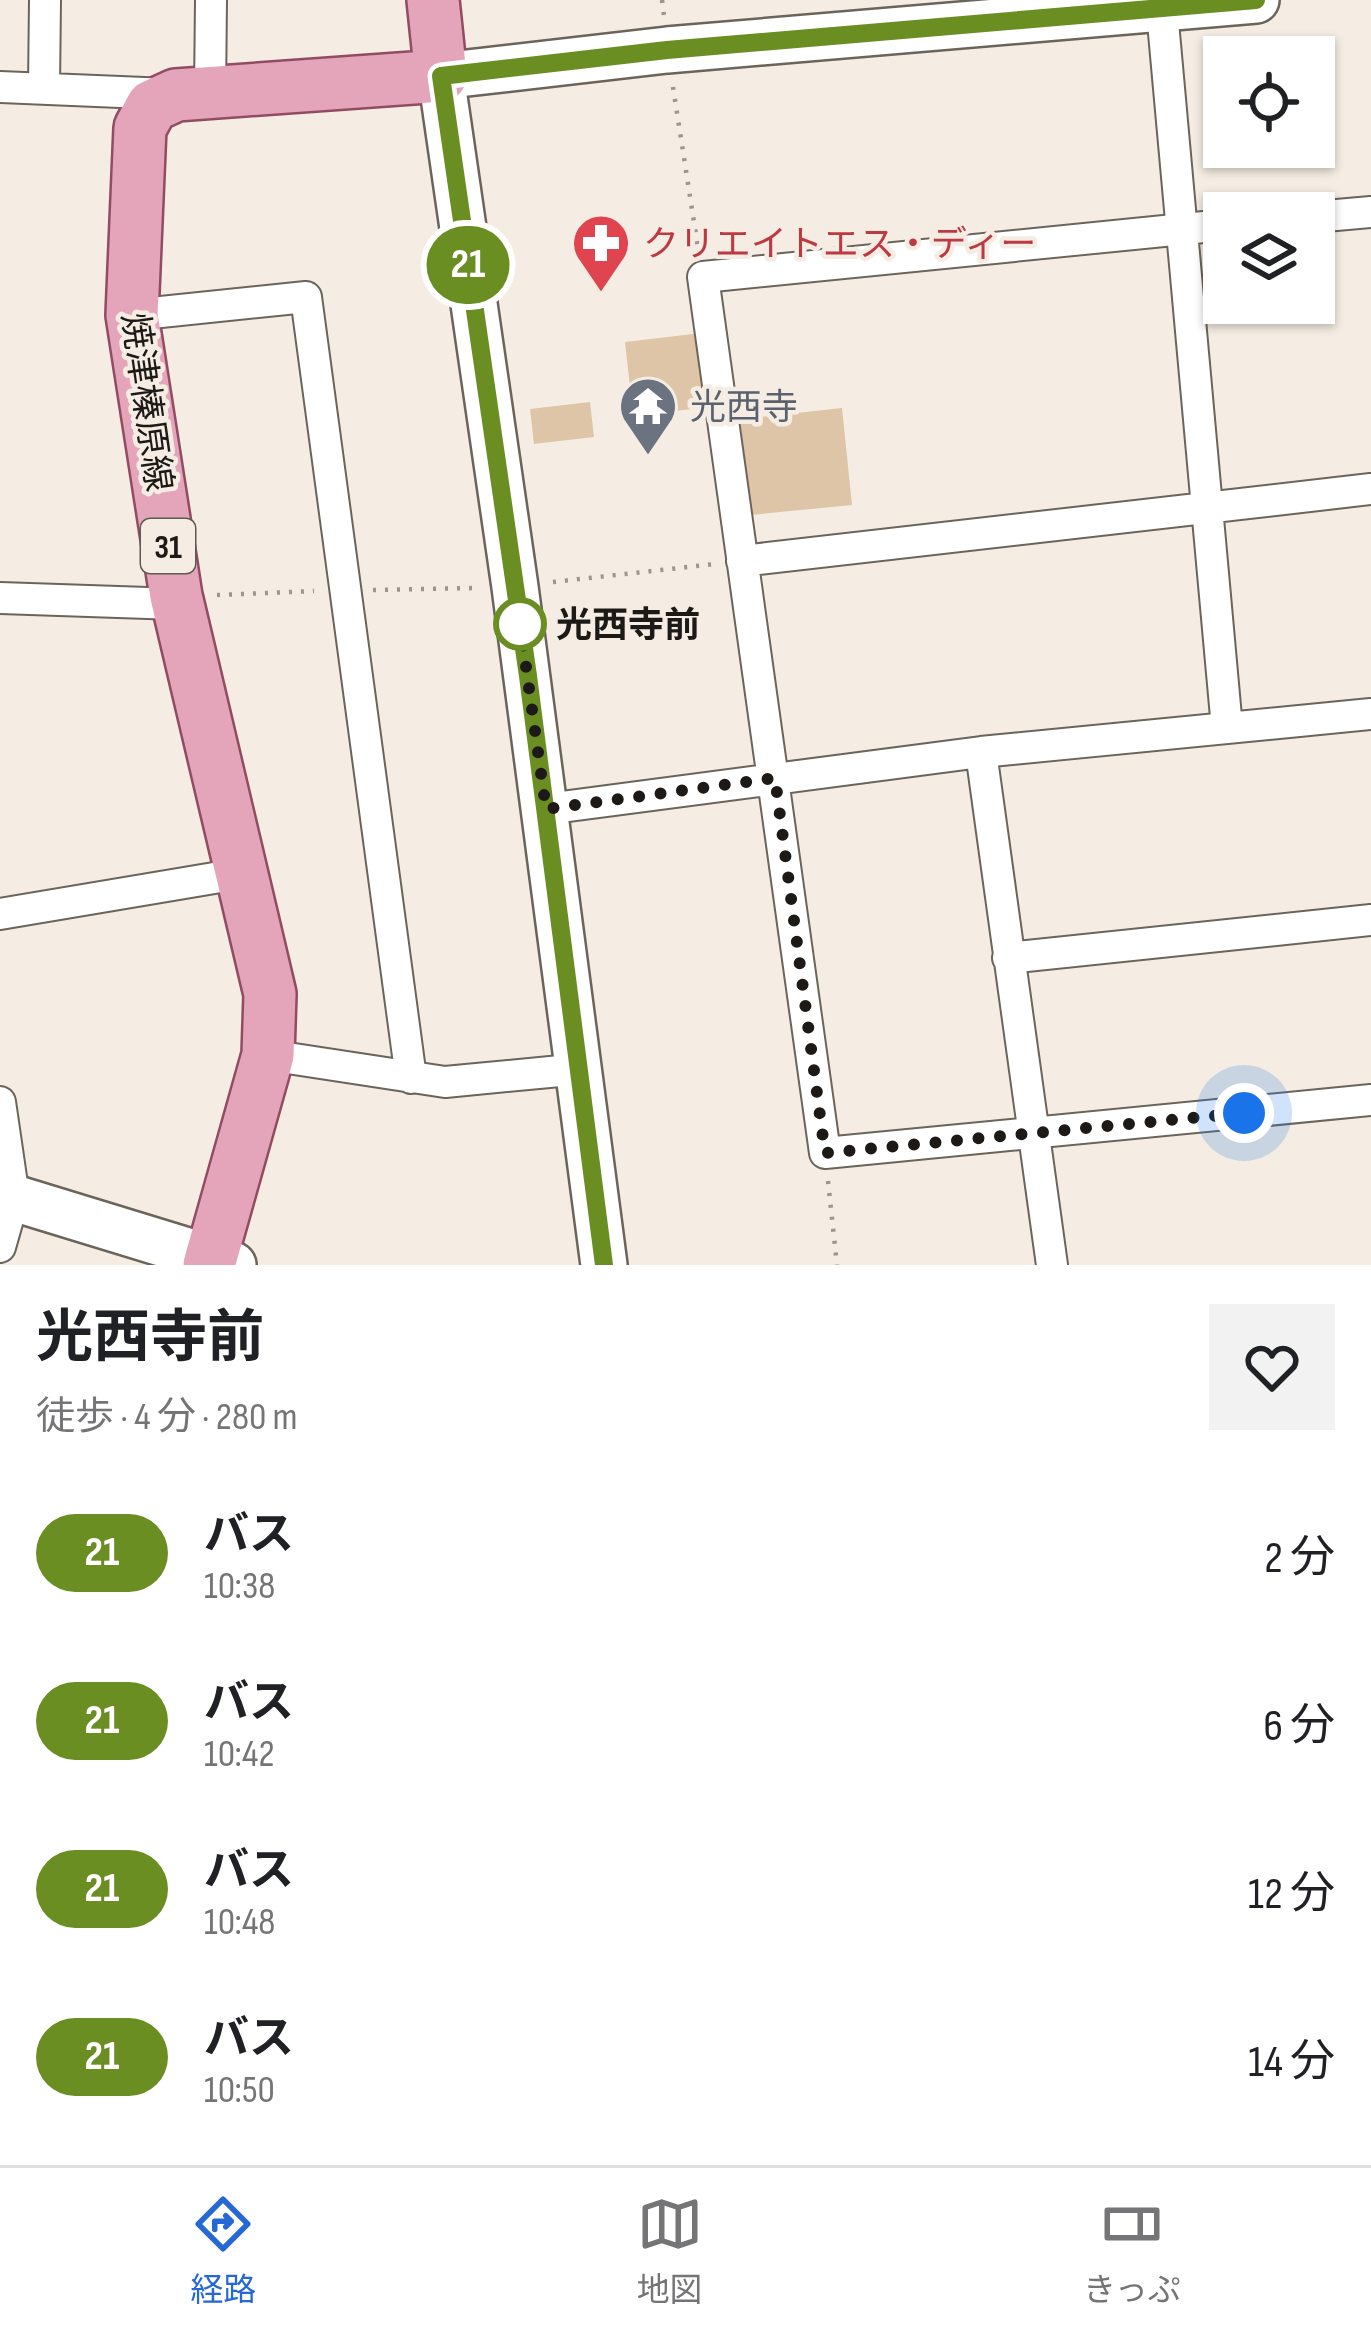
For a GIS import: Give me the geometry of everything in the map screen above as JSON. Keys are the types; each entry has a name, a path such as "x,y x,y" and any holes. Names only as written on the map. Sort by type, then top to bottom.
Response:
{"main road":[{"path":"433,0 546,809 604,1265"},
{"path":"193,94 441,76 667,50 1256,0"},
{"name":"焼津榛原線","path":"193,94 152,106 140,128 132,315 177,604 270,994 268,1055 218,1263"},
{"path":"7,1199 218,1263"}],"street":[{"path":"44,87 45,0"},
{"path":"0,87 193,94 211,0"},
{"path":"1162,5 1227,728"},
{"path":"1335,215 1371,212"},
{"path":"1203,227 703,277 825,1153 1371,1100"},
{"path":"132,315 306,297 411,1078"},
{"path":"742,561 1371,489"},
{"path":"0,598 177,604"},
{"path":"546,809 981,752 1371,714"},
{"path":"981,752 1052,1265"},
{"path":"0,914 238,874"},
{"path":"1008,958 1371,920"},
{"path":"268,1055 445,1082 581,1069"},
{"path":"0,1102 7,1199 0,1247"}],"path":[{"path":"667,50 703,277"},
{"path":"515,586 742,561"},
{"path":"825,1153 836,1265"}],"shaded area":[{"path":"701,333 710,407 622,417 620,398 631,396 625,342"},
{"path":"590,402 594,437 534,444 530,409"},
{"path":"842,408 852,505 750,515 740,419"}],"bus line":[{"name":"21","path":"604,1265 528,676 441,76 667,50 1256,0"}],"place":[{"name":"クリエイトエス・ディー","path":"601,294"},
{"name":"光西寺","path":"648,457"},
{"name":"光西寺前","path":"520,624"}],"route":[{"path":"520,624 546,809 775,778 825,1153 1244,1113"}]}
